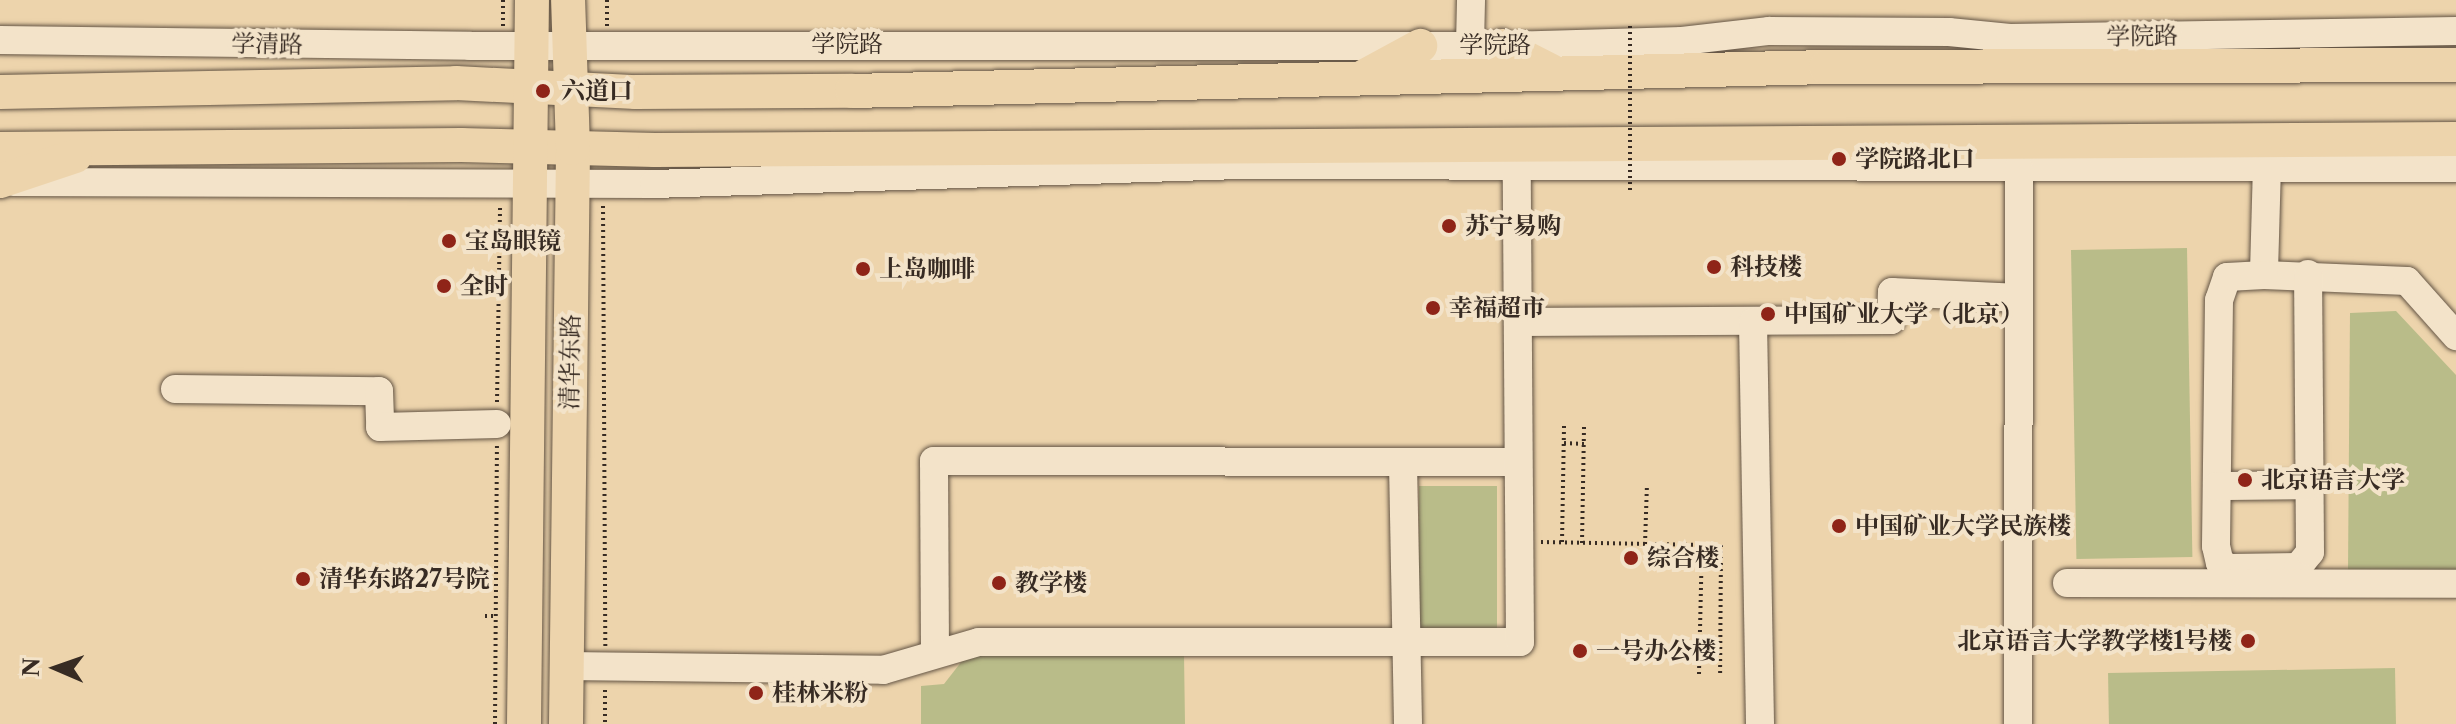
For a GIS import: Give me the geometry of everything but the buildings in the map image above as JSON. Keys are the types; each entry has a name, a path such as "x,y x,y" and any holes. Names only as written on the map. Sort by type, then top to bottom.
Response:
{"main road":[{"name":"清华东路","path":"524,724 517,184 533,147 533,87 518,44 532,0"},
{"name":"清华东路","path":"566,724 588,184 573,148 568,0"},
{"path":"1486,45 1558,74"},
{"path":"1361,78 1420,46"},
{"name":"学院路","path":"533,87 852,91 1842,67 2456,65"},
{"name":"学清路","path":"0,92 456,83 533,87"},
{"path":"0,149 1175,147 2456,139"},
{"path":"1175,147 1239,165"},
{"path":"0,181 42,170 92,148"}],"street":[{"path":"1471,0 1486,45"},
{"name":"学院路","path":"518,44 1420,46 1682,41 1769,31 1949,32 2010,38 2456,31"},
{"name":"学清路","path":"0,40 518,44"},
{"path":"0,181 588,184 1239,165 2019,168 2267,165 2456,168"},
{"path":"566,666 883,670 935,652 979,642 1520,642 1517,165"},
{"path":"2264,275 2267,165"},
{"path":"2018,724 2019,168"},
{"path":"2308,274 2310,552 2304,564 2230,568 2220,563 2216,546 2219,300 2227,277 2308,274 2407,281 2456,336"},
{"path":"1518,322 1891,320 1892,292 2018,298"},
{"path":"1753,322 1760,724"},
{"path":"175,389 379,391 380,427 497,424"},
{"path":"935,652 934,461 1518,462"},
{"path":"1403,463 1408,724"},
{"path":"2217,486 2309,485"},
{"path":"2067,583 2456,584"}],"path":[{"path":"503,0 518,44"},
{"path":"607,0 607,44"},
{"path":"1630,25 1630,190"},
{"path":"495,724 497,424 517,184"},
{"path":"588,184 605,724"},
{"path":"1562,542 1564,423"},
{"path":"1582,543 1584,424"},
{"path":"1564,443 1584,444"},
{"path":"1645,544 1647,485"},
{"path":"1537,542 1721,545 1720,674"},
{"path":"1699,674 1702,545"},
{"path":"485,616 506,616"}],"green space":[{"path":"2187,248 2192,557 2076,559 2071,250"},
{"path":"2396,311 2456,375 2456,573 2348,570 2350,313"},
{"path":"1419,486 1497,486 1497,631 1419,631"},
{"path":"969,652 1184,654 1185,724 921,724 921,686 944,684"},
{"path":"2395,668 2396,724 2109,724 2108,673"}],"place":[{"name":"六道口","path":"543,91"},
{"name":"学院路北口","path":"1839,159"},
{"name":"苏宁易购","path":"1449,226"},
{"name":"宝岛眼镜","path":"449,241"},
{"name":"科技楼","path":"1714,267"},
{"name":"上岛咖啡","path":"863,269"},
{"name":"全时","path":"444,286"},
{"name":"幸福超市","path":"1433,308"},
{"name":"中国矿业大学（北京）","path":"1768,314"},
{"name":"北京语言大学","path":"2245,480"},
{"name":"中国矿业大学民族楼","path":"1839,526"},
{"name":"综合楼","path":"1631,558"},
{"name":"清华东路27号院","path":"303,579"},
{"name":"教学楼","path":"999,583"},
{"name":"北京语言大学教学楼1号楼","path":"2248,641"},
{"name":"一号办公楼","path":"1580,651"},
{"name":"桂林米粉","path":"756,693"}]}
